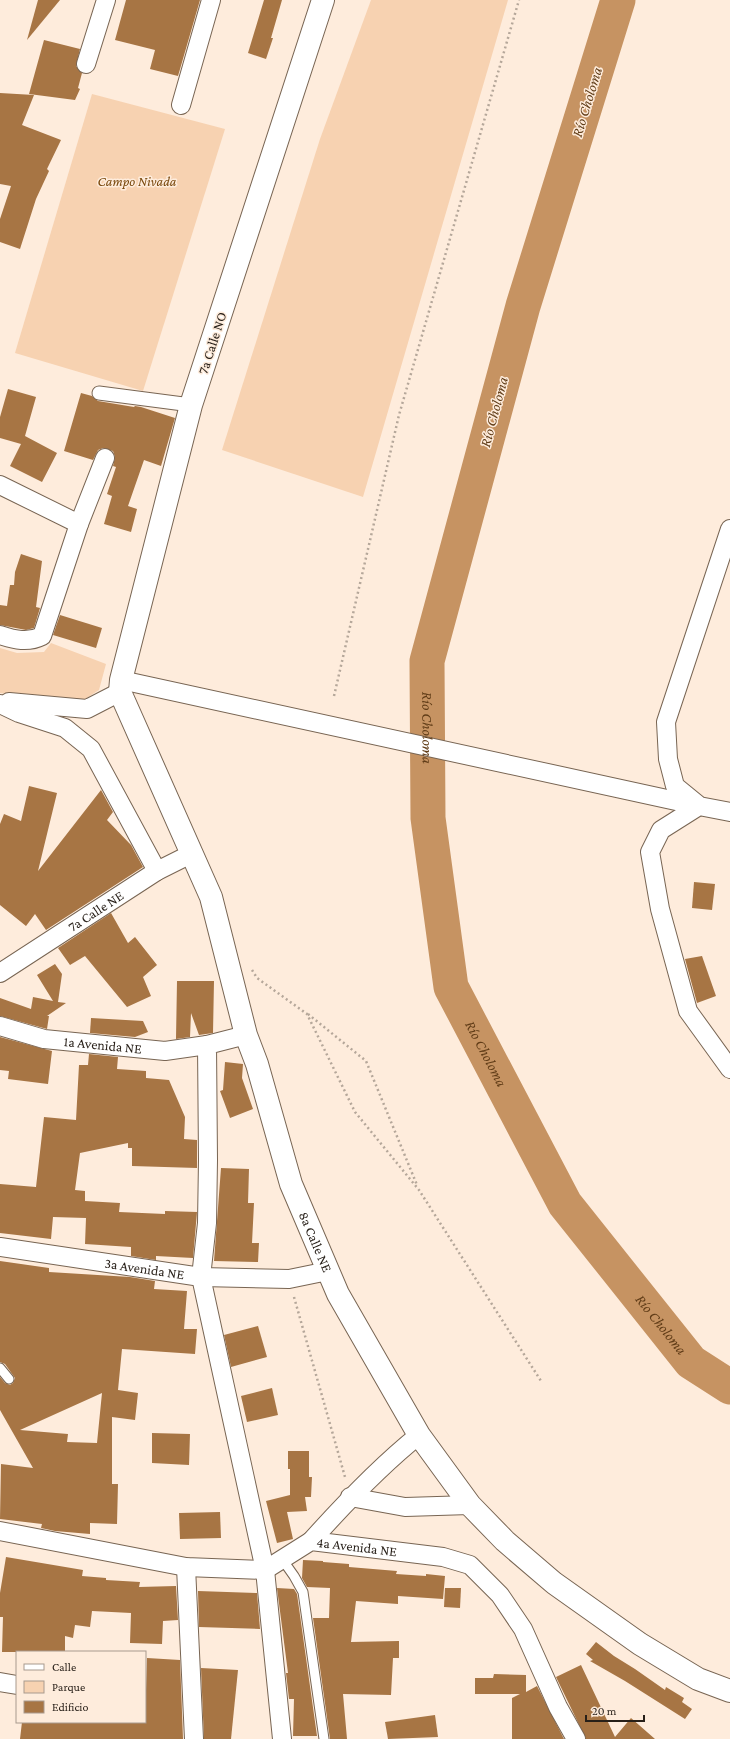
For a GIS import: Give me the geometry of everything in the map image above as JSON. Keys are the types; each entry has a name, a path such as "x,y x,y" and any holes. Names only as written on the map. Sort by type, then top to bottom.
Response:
{"street":[{"path":"86,64 106,0"},
{"path":"181,105 211,0"},
{"name":"7a Calle NO","path":"120,686 192,405 323,0"},
{"path":"98,393 192,405"},
{"path":"0,635 11,638 33,640 42,636 79,524 105,458"},
{"path":"0,485 79,524"},
{"path":"699,806 675,786 668,759 666,722 730,528"},
{"path":"120,686 211,897 246,1035"},
{"path":"0,703 87,709 120,686 155,688 730,812"},
{"path":"0,703 18,713 65,728 91,749 157,871"},
{"path":"699,806 662,830 650,852 660,909 688,1011 730,1069"},
{"name":"7a Calle NE","path":"0,972 157,871 193,853"},
{"name":"1a Avenida NE","path":"0,1026 44,1039 165,1051 207,1045 246,1035"},
{"name":"8a Calle NE","path":"246,1035 257,1064 291,1184 338,1294 419,1435 470,1505 505,1541 572,1596 640,1644 698,1679 730,1690"},
{"path":"207,1045 207,1223 201,1277 265,1570 282,1739"},
{"name":"3a Avenida NE","path":"0,1247 201,1277 289,1278 328,1271"},
{"path":"311,1541 350,1497 385,1463 419,1435"},
{"path":"350,1497 405,1507 470,1505"},
{"path":"0,1531 186,1567 265,1570"},
{"name":"4a Avenida NE","path":"265,1570 311,1541 443,1557 470,1565 500,1596 523,1629 558,1707 576,1739"},
{"path":"186,1567 194,1739"},
{"path":"0,1682 16,1685"}],"lane":[{"path":"0,1368 9,1379"},
{"path":"282,1559 303,1592 324,1739"}],"path":[{"path":"334,696 399,415 519,0"},
{"path":"249,966 257,978 307,1014 366,1061 419,1190"},
{"path":"307,1014 355,1112 419,1190 541,1381"},
{"path":"289,1278 350,1497"}],"green space":[{"path":"371,0 508,0 363,497 222,450 320,139"},
{"name":"Campo Nivada","path":"92,94 225,129 143,391 15,353"},
{"path":"51,643 106,664 99,690 85,699 59,701 0,693 0,648 17,653 44,652"}],"building":[{"path":"38,0 60,0 27,40"},
{"path":"126,0 200,0 178,76 150,69 155,50 115,40"},
{"path":"264,0 282,0 271,38 273,38 266,59 248,53"},
{"path":"44,40 80,49 76,66 82,73 78,88 80,89 75,100 29,94"},
{"path":"0,93 34,95 22,125 61,140 47,169 49,171 36,199 20,249 0,242 0,219 11,186 0,184"},
{"path":"8,389 36,397 25,436 57,453 42,482 10,466 21,444 0,438 0,417"},
{"path":"81,393 92,396 98,401 141,407 175,418 161,466 144,460 128,506 137,509 131,532 104,524 112,496 107,494 116,467 113,466 115,457 113,451 103,448 98,450 93,460 64,451"},
{"path":"21,554 42,561 36,607 40,608 34,628 26,630 0,625 0,605 7,606 10,585 14,585 15,572"},
{"path":"60,615 102,628 96,648 53,635"},
{"path":"29,786 57,793 38,871 101,790 113,812 107,820 131,845 143,867 46,930 35,914 26,926 0,905 0,824 4,814 21,821"},
{"path":"694,882 715,884 712,910 692,908"},
{"path":"111,913 128,943 135,937 157,965 143,977 151,996 127,1007 85,956 70,965 58,948"},
{"path":"702,956 716,996 697,1003 685,959"},
{"path":"55,964 62,974 58,1002 66,1003 47,1016 49,1016 47,1029 0,1016 0,998 31,1009 33,997 53,1001 37,975"},
{"path":"177,981 214,981 213,1033 199,1035 191,1013 190,1037 176,1039"},
{"path":"91,1018 143,1021 148,1032 135,1037 90,1033"},
{"path":"0,1037 52,1051 48,1084 8,1079 9,1071 0,1070"},
{"path":"89,1054 118,1057 117,1069 146,1071 146,1078 169,1080 185,1117 184,1139 197,1140 197,1168 132,1166 132,1148 128,1148 128,1143 80,1153 75,1190 85,1191 85,1201 120,1203 119,1212 165,1214 165,1211 197,1212 193,1258 156,1256 156,1260 131,1256 131,1247 85,1244 86,1218 53,1217 51,1239 0,1233 0,1184 36,1187 44,1117 76,1120 79,1065 88,1065"},
{"path":"225,1062 243,1064 242,1078 253,1109 230,1118 220,1091 223,1090"},
{"path":"221,1168 249,1169 248,1203 254,1203 252,1243 259,1243 258,1262 214,1261"},
{"path":"0,1261 49,1268 49,1272 130,1277 155,1281 154,1289 187,1291 184,1329 197,1329 195,1354 122,1349 118,1390 138,1393 135,1420 112,1417 112,1484 118,1484 117,1524 90,1523 90,1534 55,1531 41,1528 42,1524 0,1519 1,1464 33,1468 0,1410 0,1377 5,1383 10,1385 13,1383 15,1378 5,1364 0,1362","holes":["102,1393 97,1443 67,1442 68,1434 20,1430"]},
{"path":"258,1326 267,1357 231,1367 224,1335"},
{"path":"272,1388 278,1415 247,1422 241,1396"},
{"path":"152,1433 190,1434 189,1465 152,1463"},
{"path":"288,1451 309,1451 309,1477 312,1477 311,1497 305,1497 307,1511 287,1512 293,1539 277,1543 266,1501 290,1495"},
{"path":"220,1512 221,1538 180,1539 179,1513"},
{"path":"6,1557 83,1570 82,1576 106,1578 106,1580 140,1582 139,1587 176,1586 178,1620 163,1621 162,1644 130,1643 131,1613 92,1611 90,1627 75,1625 73,1638 65,1636 65,1651 2,1652 3,1617 0,1617 0,1593"},
{"path":"303,1560 349,1564 349,1567 397,1571 396,1574 426,1576 426,1574 445,1576 443,1599 398,1596 398,1604 356,1601 351,1642 399,1641 399,1658 393,1658 391,1695 343,1694 347,1739 330,1739 313,1618 329,1618 330,1588 307,1587 302,1578"},
{"path":"277,1588 294,1589 297,1594 317,1736 293,1736 294,1699 289,1699 286,1673 288,1673"},
{"path":"445,1588 461,1588 460,1608 444,1607"},
{"path":"198,1591 257,1593 260,1629 199,1627"},
{"path":"596,1642 614,1656 665,1690 666,1687 684,1698 682,1702 692,1709 685,1719 590,1661 593,1660 586,1654"},
{"path":"147,1658 180,1660 183,1739 20,1739 22,1723 146,1723"},
{"path":"581,1665 615,1737 631,1718 655,1739 586,1739 556,1677"},
{"path":"201,1668 238,1670 231,1739 204,1739"},
{"path":"494,1674 526,1675 526,1692 537,1686 564,1739 512,1739 512,1698 520,1694 475,1694 475,1678 493,1678"},
{"path":"435,1715 438,1737 388,1739 385,1722"}],"waterway":[{"name":"Río Choloma","path":"618,0 523,306 427,661 428,818 451,987 565,1204 691,1362 730,1387"}]}
